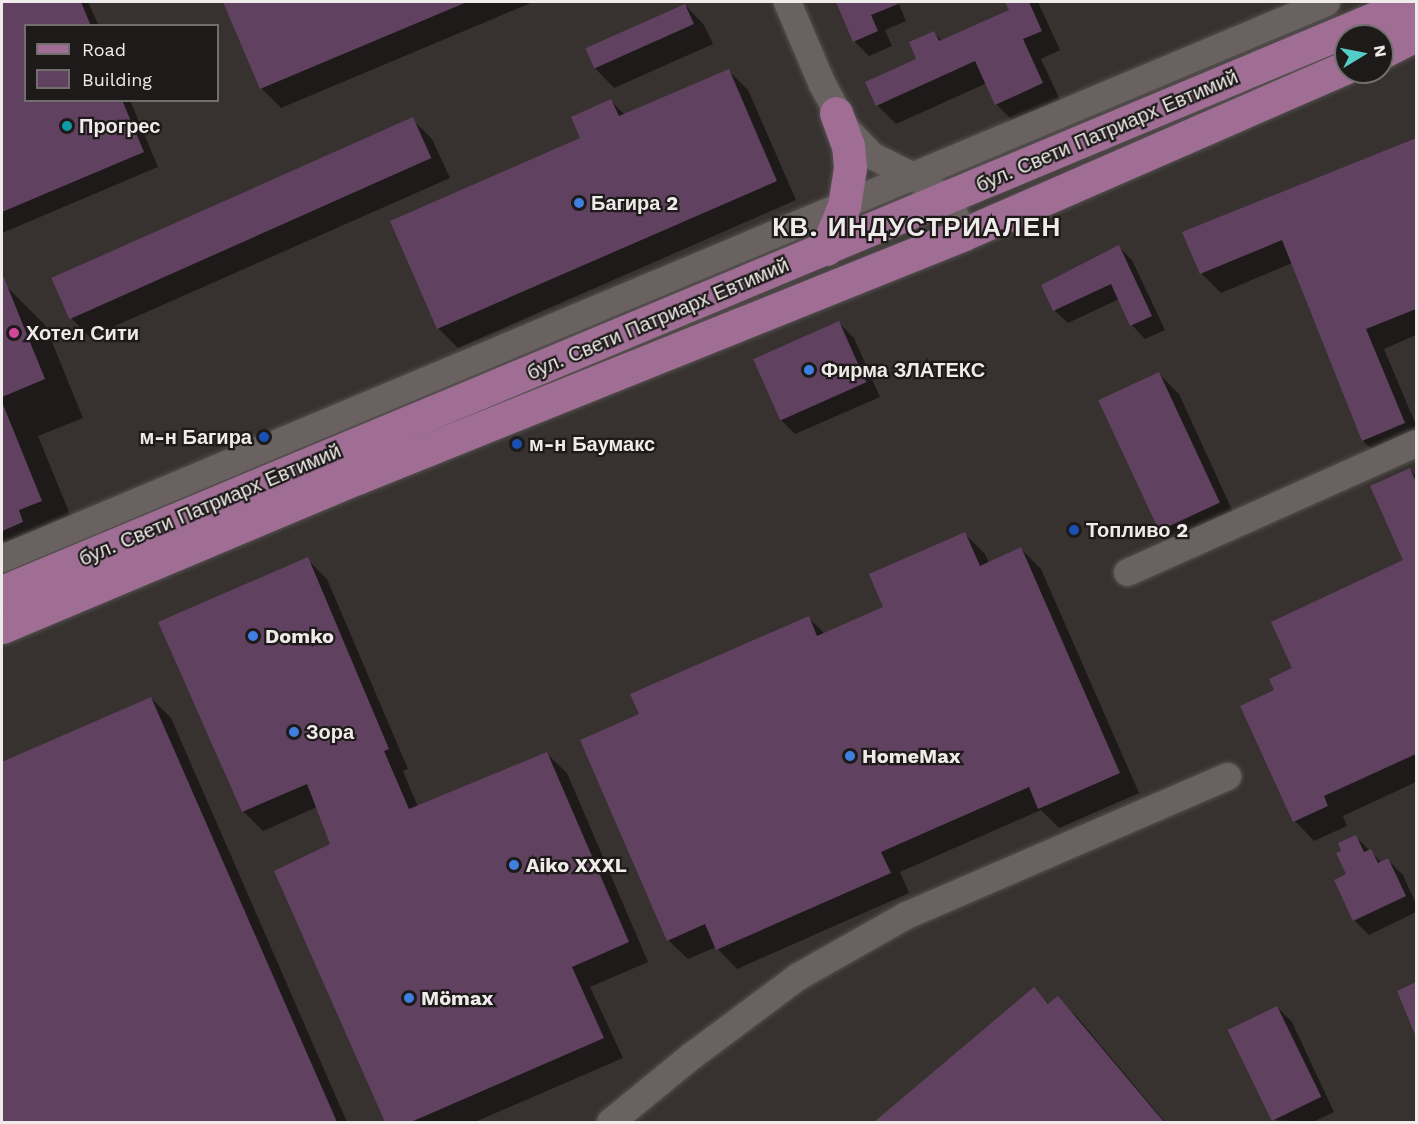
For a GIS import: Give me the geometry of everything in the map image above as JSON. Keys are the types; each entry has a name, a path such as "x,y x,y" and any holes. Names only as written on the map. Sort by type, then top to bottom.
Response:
{"main road":[{"name":"бул. Свети Патриарх Евтимий","path":"2,592 1414,2"},
{"path":"1394,46 1416,36"},
{"name":"бул. Свети Патриарх Евтимий","path":"2,627 368,474 964,234 1334,72"},
{"path":"826,249 844,206 850,167 848,146 836,113"}],"street":[{"path":"786,2 836,113 857,143 871,155 913,176 946,198 964,234"},
{"path":"2,558 1326,2"},
{"path":"1127,572 1416,443"},
{"path":"610,1122 692,1055 798,976 906,915 1227,776"}],"building":[{"name":"Прогрес","path":"2,2 81,2 90,24 24,24 24,102 123,102 144,152 2,212"},
{"path":"223,2 467,2 260,89"},
{"path":"836,2 903,2 871,15 878,31 853,42"},
{"path":"1005,2 1029,2 1042,31 1023,39 1043,83 995,105 975,61 876,106 865,82 916,59 909,42 934,31 939,41 1009,10"},
{"path":"685,4 694,24 594,68 585,48"},
{"name":"Багира 2","path":"729,69 777,181 437,329 390,221 580,138 571,117 611,99 619,116"},
{"path":"413,117 431,158 70,319 51,278"},
{"path":"1416,138 1416,309 1366,329 1405,423 1362,441 1282,240 1200,274 1182,232"},
{"path":"1119,245 1152,316 1130,326 1111,284 1053,311 1041,285"},
{"name":"Хотел Сити","path":"2,273 45,379 2,397"},
{"name":"Фирма ЗЛАТЕКС","path":"839,321 866,382 780,420 753,359"},
{"path":"1159,372 1220,503 1159,531 1098,400"},
{"path":"2,402 42,501 19,510 23,522 2,531"},
{"path":"1410,468 1416,482 1416,754 1324,796 1328,806 1293,822 1240,706 1274,690 1269,679 1292,668 1271,622 1403,560 1370,486"},
{"name":"HomeMax","path":"965,532 980,566 1021,547 1120,773 1038,809 1029,787 881,852 891,873 716,950 705,924 667,941 580,740 639,714 630,694 809,616 817,636 883,607 869,574"},
{"path":"308,557 389,749 384,751 409,809 547,752 629,942 572,967 604,1038 411,1122 385,1122 274,871 330,844 307,784 242,812 158,622"},
{"path":"151,697 337,1122 2,1122 2,762"},
{"path":"1356,835 1364,852 1371,849 1378,863 1388,858 1406,896 1353,921 1334,880 1346,874 1336,853 1341,851 1338,843"},
{"path":"1416,982 1416,1037 1397,991"},
{"path":"1034,987 1048,1004 1058,996 1164,1122 874,1122"},
{"path":"1277,1006 1321,1097 1272,1121 1228,1030"}],"place":[{"name":"Прогрес","path":"67,126"},
{"name":"Багира 2","path":"579,203"},
{"name":"Хотел Сити","path":"14,333"},
{"name":"Фирма ЗЛАТЕКС","path":"809,370"},
{"name":"м-н Багира","path":"264,437"},
{"name":"м-н Баумакс","path":"517,444"},
{"name":"Топливо 2","path":"1074,530"},
{"name":"Domko","path":"253,636"},
{"name":"Зора","path":"294,732"},
{"name":"HomeMax","path":"850,756"},
{"name":"Aiko XXXL","path":"514,865"},
{"name":"Mömax","path":"409,998"}],"district":[{"name":"КВ. ИНДУСТРИАЛЕН","path":"917,228"}]}
